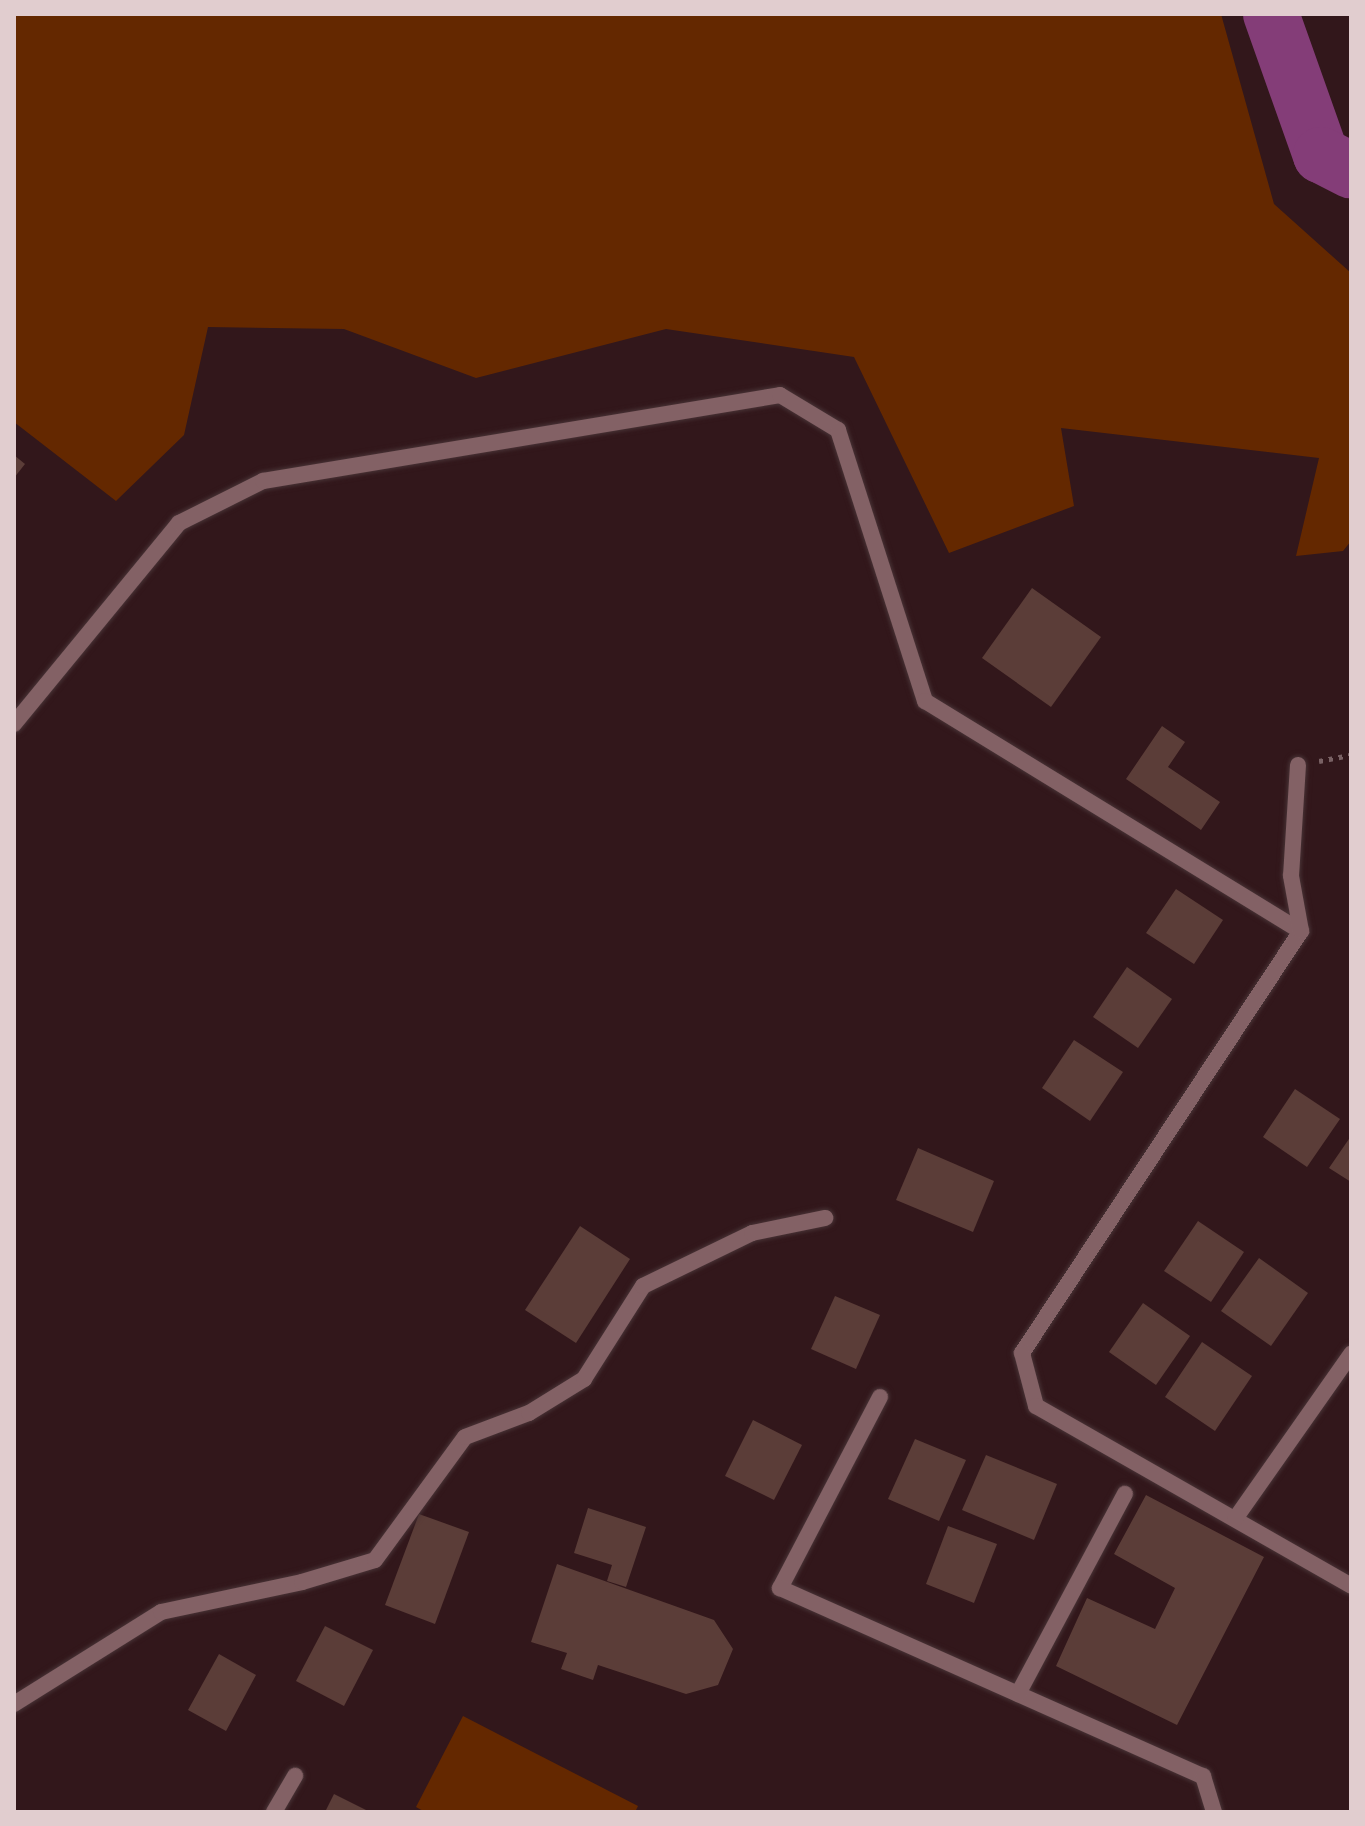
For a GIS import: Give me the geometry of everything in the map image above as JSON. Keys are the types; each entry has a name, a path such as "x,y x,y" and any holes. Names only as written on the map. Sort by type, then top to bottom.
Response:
{"lane":[{"path":"14,724 179,523 263,481 780,395 838,430 925,701 1301,931"},
{"path":"1298,765 1291,876 1301,931 1022,1353 1036,1406 1351,1586"},
{"path":"14,1704 161,1612 302,1582 375,1560 465,1437 529,1413 584,1379 643,1286 752,1233 825,1218"},
{"path":"1235,1519 1351,1354"},
{"path":"880,1397 780,1588 1203,1776 1214,1812"},
{"path":"1018,1694 1125,1494"},
{"path":"274,1812 295,1776"}],"path":[{"path":"1298,765 1351,755"}],"shaded area":[{"path":"14,14 1221,14 1274,204 1351,273 1351,541 1343,551 1296,556 1319,458 1061,428 1074,506 949,553 854,357 666,329 476,378 344,329 208,327 184,435 116,501 14,422"},
{"path":"463,1716 638,1806 635,1812 425,1812 416,1807"}],"building":[{"path":"14,455 25,464 14,478"},
{"path":"1032,588 1101,637 1051,707 982,658"},
{"path":"1162,726 1185,742 1168,767 1220,802 1201,830 1126,779"},
{"path":"1176,889 1223,920 1194,964 1146,933"},
{"path":"1127,967 1172,999 1138,1048 1093,1017"},
{"path":"1074,1040 1123,1072 1090,1121 1042,1088"},
{"path":"1295,1089 1340,1119 1307,1167 1263,1137"},
{"path":"1351,1136 1351,1182 1329,1168"},
{"path":"918,1148 994,1181 973,1232 896,1200"},
{"path":"1198,1221 1244,1252 1211,1302 1164,1271"},
{"path":"580,1226 630,1259 576,1343 525,1310"},
{"path":"1259,1258 1308,1293 1271,1346 1221,1311"},
{"path":"835,1296 880,1315 856,1369 811,1349"},
{"path":"1143,1303 1190,1336 1156,1385 1109,1352"},
{"path":"1202,1342 1252,1376 1215,1431 1165,1397"},
{"path":"753,1420 802,1445 774,1500 725,1476"},
{"path":"915,1439 966,1460 939,1521 888,1499"},
{"path":"986,1455 1057,1484 1034,1540 962,1510"},
{"path":"1146,1495 1264,1557 1177,1725 1056,1666 1087,1598 1155,1629 1175,1588 1114,1554"},
{"path":"588,1508 646,1527 626,1587 607,1581 612,1565 574,1553"},
{"path":"419,1514 469,1532 435,1624 385,1605"},
{"path":"948,1526 997,1544 974,1603 926,1584"},
{"path":"557,1564 714,1620 733,1649 718,1685 686,1694 598,1665 593,1680 561,1669 567,1653 531,1642"},
{"path":"325,1626 373,1650 344,1706 296,1681"},
{"path":"219,1654 256,1675 226,1731 188,1710"},
{"path":"334,1794 370,1812 325,1812"}],"waterway":[{"path":"1271,14 1321,155 1351,170"}]}
